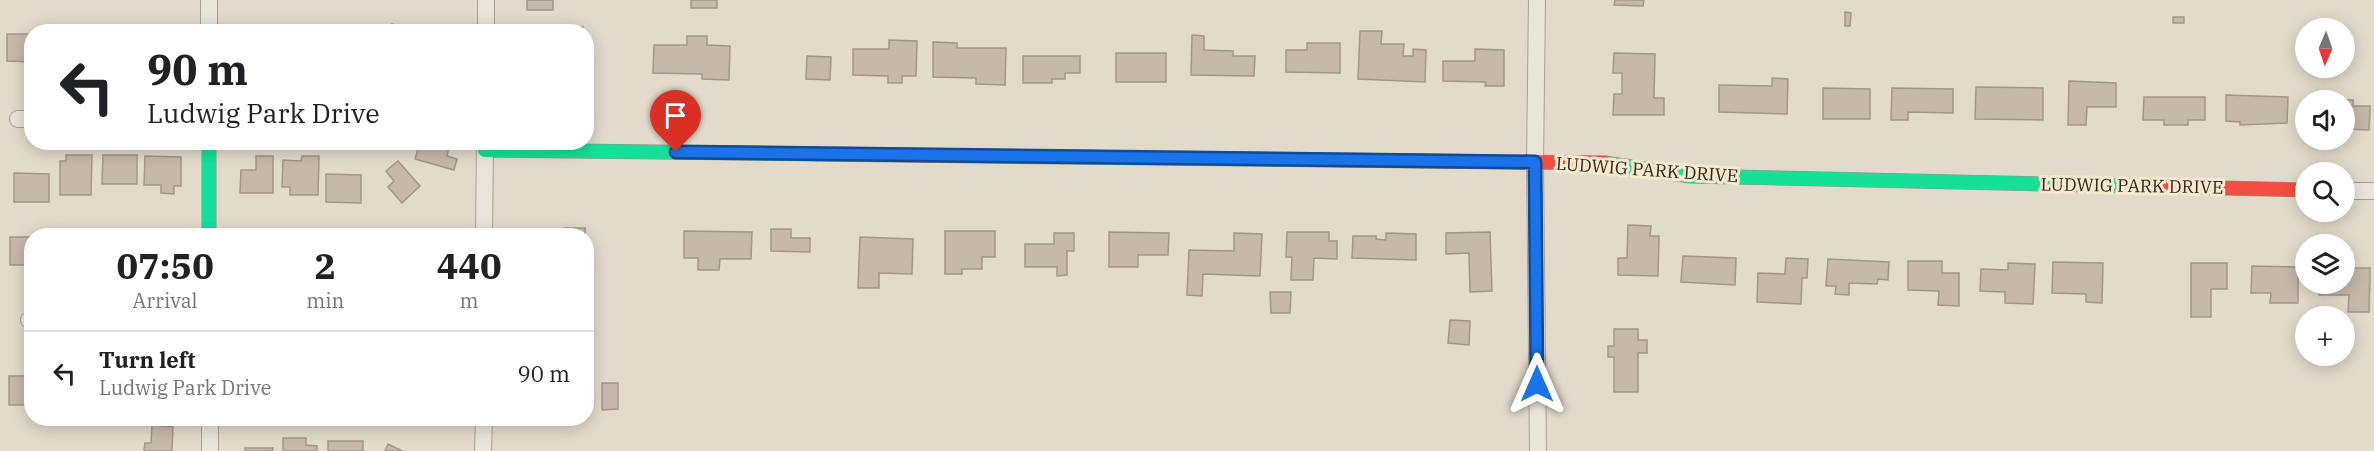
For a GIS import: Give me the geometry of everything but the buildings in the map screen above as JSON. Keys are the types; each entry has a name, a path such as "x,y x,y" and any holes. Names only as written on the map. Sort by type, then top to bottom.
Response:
{"street":[{"path":"209,0 209,24"},
{"path":"486,0 486,24"},
{"path":"1537,0 1535,162 1538,451"},
{"name":"LUDWIG PARK DRIVE","path":"594,148 1535,162 1609,164 1690,176 2295,190"},
{"path":"209,150 209,228"},
{"path":"484,228 485,150"},
{"path":"2355,190 2374,191"},
{"path":"210,426 210,451"},
{"path":"483,451 484,426"}],"traffic: fast":[{"path":"209,150 209,228"},
{"path":"485,150 817,154"},
{"path":"1063,157 1422,161"},
{"path":"1605,163 1690,176 2134,186"}],"traffic: jam":[{"path":"817,154 1063,157"},
{"path":"1422,161 1605,163"},
{"path":"2134,186 2295,190"}],"route":[{"path":"676,152 1535,162 1537,384"}]}
